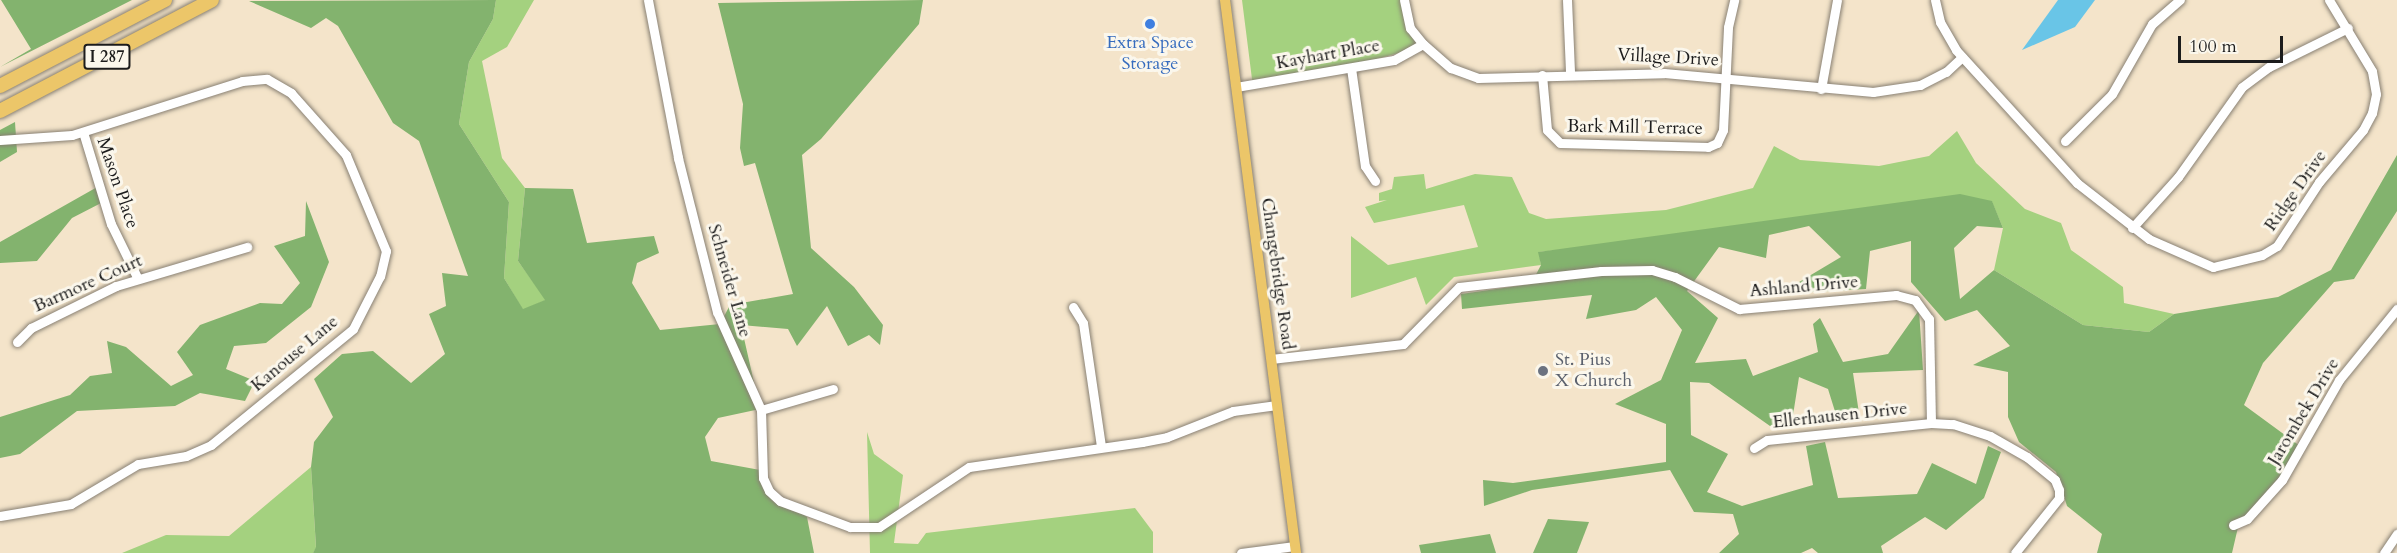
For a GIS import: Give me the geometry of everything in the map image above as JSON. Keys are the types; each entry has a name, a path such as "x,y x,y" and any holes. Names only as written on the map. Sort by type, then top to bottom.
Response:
{"highway":[{"path":"54,58 146,0"},
{"name":"I 287","path":"0,86 165,0"},
{"name":"I 287","path":"0,111 212,0"}],"main road":[{"name":"Changebridge Road","path":"1225,0 1296,549"}],"street":[{"name":"Schneider Lane","path":"648,0 678,158 720,322 760,410 761,469 769,491 787,504 850,527 874,528 888,524 969,467 1167,436 1233,411 1277,405"},
{"name":"Village Drive","path":"1404,0 1410,28 1423,45 1445,64 1468,76 1570,73 1725,78 1821,89 1873,92 1906,88 1934,79 1962,57"},
{"path":"1567,0 1570,73"},
{"name":"Bark Mill Terrace","path":"1542,75 1547,130 1556,141 1694,148 1713,145 1722,135 1728,27 1734,0"},
{"path":"1821,89 1837,0"},
{"name":"Ridge Drive","path":"1935,0 1946,37 2077,183 2132,228 2208,266 2262,255 2277,246 2319,182 2363,130 2372,113 2375,80 2348,28 2329,0"},
{"path":"2065,141 2112,94 2152,24 2180,0"},
{"path":"2132,228 2145,210 2178,177 2242,87 2269,67 2348,28"},
{"name":"Kayhart Place","path":"1236,87 1351,68 1405,56 1423,45"},
{"path":"1351,68 1365,166 1375,181"},
{"name":"Kanouse Lane","path":"0,140 83,132 242,81 272,81 291,93 346,155 382,236 383,267 363,313 345,337 210,445 186,456 138,464 71,504 0,516"},
{"name":"Mason Place","path":"83,132 111,224 137,278"},
{"name":"Barmore Court","path":"17,342 31,328 137,278 247,247"},
{"name":"Ashland Drive","path":"1271,359 1403,344 1459,287 1601,271 1652,270 1675,277 1739,309 1896,295 1915,300 1929,319 1931,423"},
{"path":"1072,308 1083,323 1101,447"},
{"name":"Jarombek Drive","path":"2233,525 2247,519 2283,480 2339,380 2397,309"},
{"path":"760,410 833,389"},
{"path":"1931,423 1972,429 1996,440 2027,457 2055,480 2059,498 2014,553"},
{"name":"Ellerhausen Drive","path":"1754,448 1767,440 1931,423"},
{"path":"2384,553 2397,534"},
{"path":"1241,553 1296,549"}],"green space":[{"path":"1,0 132,0 0,67 31,49"},
{"path":"496,0 534,0 507,47 482,61 502,158 525,188 518,261 546,300 523,310 504,278 509,202 459,124 469,62 493,19"},
{"path":"496,0 493,19 469,62 459,124 509,202 504,278 523,309 545,300 518,261 525,188 573,189 587,243 654,236 659,253 637,263 632,283 660,330 720,324 730,305 793,294 755,163 744,166 740,148 743,104 718,3 923,0 919,24 821,139 802,155 811,248 854,287 883,325 880,345 869,335 848,346 827,306 797,346 788,329 741,325 760,409 718,418 705,437 711,461 760,470 764,487 807,517 814,553 313,553 316,547 311,467 314,442 333,417 314,379 342,354 373,351 411,383 445,354 429,314 446,306 442,273 468,276 419,141 393,123 338,26 326,18 311,28 249,1"},
{"path":"1242,0 1408,0 1409,18 1421,47 1298,80 1253,87"},
{"path":"15,122 17,152 0,162 0,130"},
{"path":"1957,131 1976,163 2025,209 2061,223 2071,250 2123,287 2124,303 2174,314 2149,332 2083,325 1994,270 2003,228 1992,202 1539,252 1541,265 1454,277 1426,305 1416,277 1351,298 1351,236 1388,265 1478,247 1464,205 1374,223 1365,207 1387,200 1379,201 1379,193 1392,189 1394,177 1424,174 1426,189 1475,174 1512,177 1529,213 1546,219 1666,210 1753,188 1774,146 1800,160 1879,166 1929,156"},
{"path":"2397,155 2397,211 2354,279 2334,282 2263,363 2244,405 2304,449 2239,523 2232,553 2097,553 2102,534 2067,506 2056,472 2019,442 2008,417 2008,372 1973,365 2010,346 1977,310 1945,321 1911,282 1911,241 1870,251 1866,289 1779,294 1841,257 1809,226 1769,235 1766,258 1719,247 1687,291 1718,318 1695,363 1746,359 1753,376 1818,352 1813,324 1820,318 1843,362 1888,354 1919,310 1923,370 1853,373 1860,420 1838,421 1828,389 1799,377 1791,428 1770,426 1709,383 1690,382 1691,435 1728,454 1707,492 1742,506 1813,485 1806,446 1825,442 1838,498 1917,494 1932,463 1976,484 1988,446 2001,452 1984,498 1946,530 1925,517 1881,546 1883,553 1818,553 1812,548 1801,553 1719,553 1739,534 1733,514 1694,512 1670,470 1532,490 1484,506 1483,480 1513,483 1666,462 1666,424 1615,404 1661,380 1682,330 1656,297 1636,310 1586,319 1592,295 1462,309 1461,294 1531,284 1541,265 1538,252 1960,194 1992,201 2003,228 1977,226 1954,248 1960,299 1994,270 2083,325 2149,332 2174,314 2278,297 2331,270"},
{"path":"99,186 105,201 72,218 37,261 0,263 0,242"},
{"path":"306,201 329,262 311,307 266,343 234,346 226,369 255,381 245,401 200,393 175,406 77,411 20,454 0,458 0,417 70,395 90,376 112,373 107,341 126,347 171,386 193,375 177,352 200,325 260,303 282,304 300,283 274,246 305,236"},
{"path":"867,432 874,454 903,475 894,543 918,544 926,533 1135,508 1153,532 1153,553 870,553"},
{"path":"311,467 316,548 313,553 122,553 166,535 229,536"},
{"path":"1548,519 1589,522 1577,553 1533,553"},
{"path":"1490,534 1496,553 1421,553 1419,545"}],"water":[{"path":"2058,0 2095,0 2075,27 2022,50"}],"place":[{"name":"Extra Space Storage","path":"1150,24"},
{"name":"St. Pius X Church","path":"1543,371"}]}
